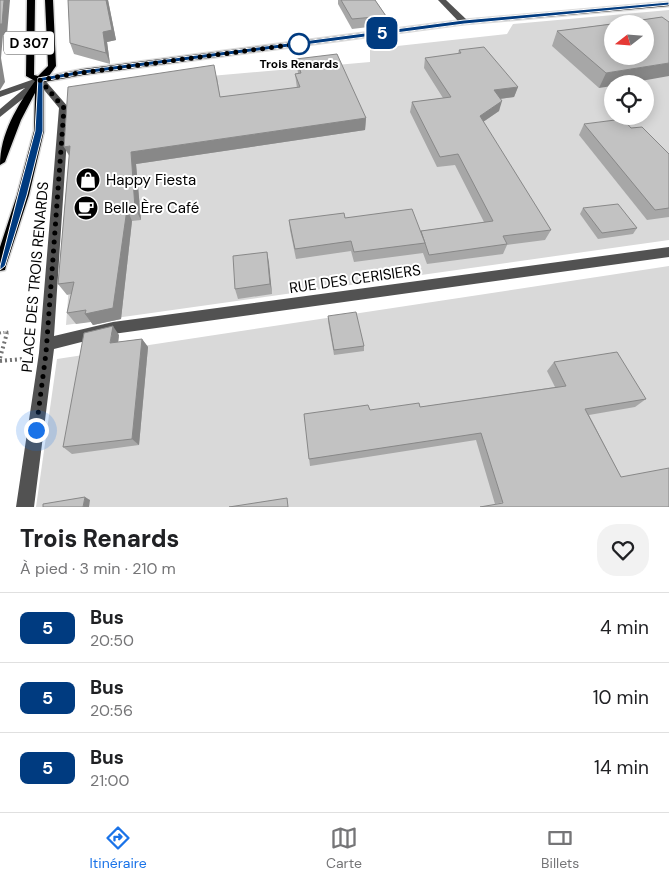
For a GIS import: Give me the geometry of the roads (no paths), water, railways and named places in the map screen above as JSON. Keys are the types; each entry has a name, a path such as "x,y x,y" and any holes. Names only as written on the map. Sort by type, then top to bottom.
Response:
{"main road":[{"name":"D 307","path":"31,0 30,76 40,80"},
{"name":"D 307","path":"0,162 14,124 40,80 52,66 49,0"},
{"path":"40,80 100,70 464,22 669,4"},
{"name":"D 307","path":"0,266 39,131 40,80"}],"street":[{"path":"442,0 464,22"},
{"path":"0,94 40,80"},
{"path":"0,114 40,80"},
{"name":"PLACE DES TROIS RENARDS","path":"25,507 47,344 64,108 40,80"},
{"name":"RUE DES CERISIERS","path":"47,344 113,328 669,252"}],"place":[{"name":"Trois Renards","path":"299,44"},
{"name":"Happy Fiesta","path":"88,180"},
{"name":"Belle Ère Café","path":"86,208"}]}
